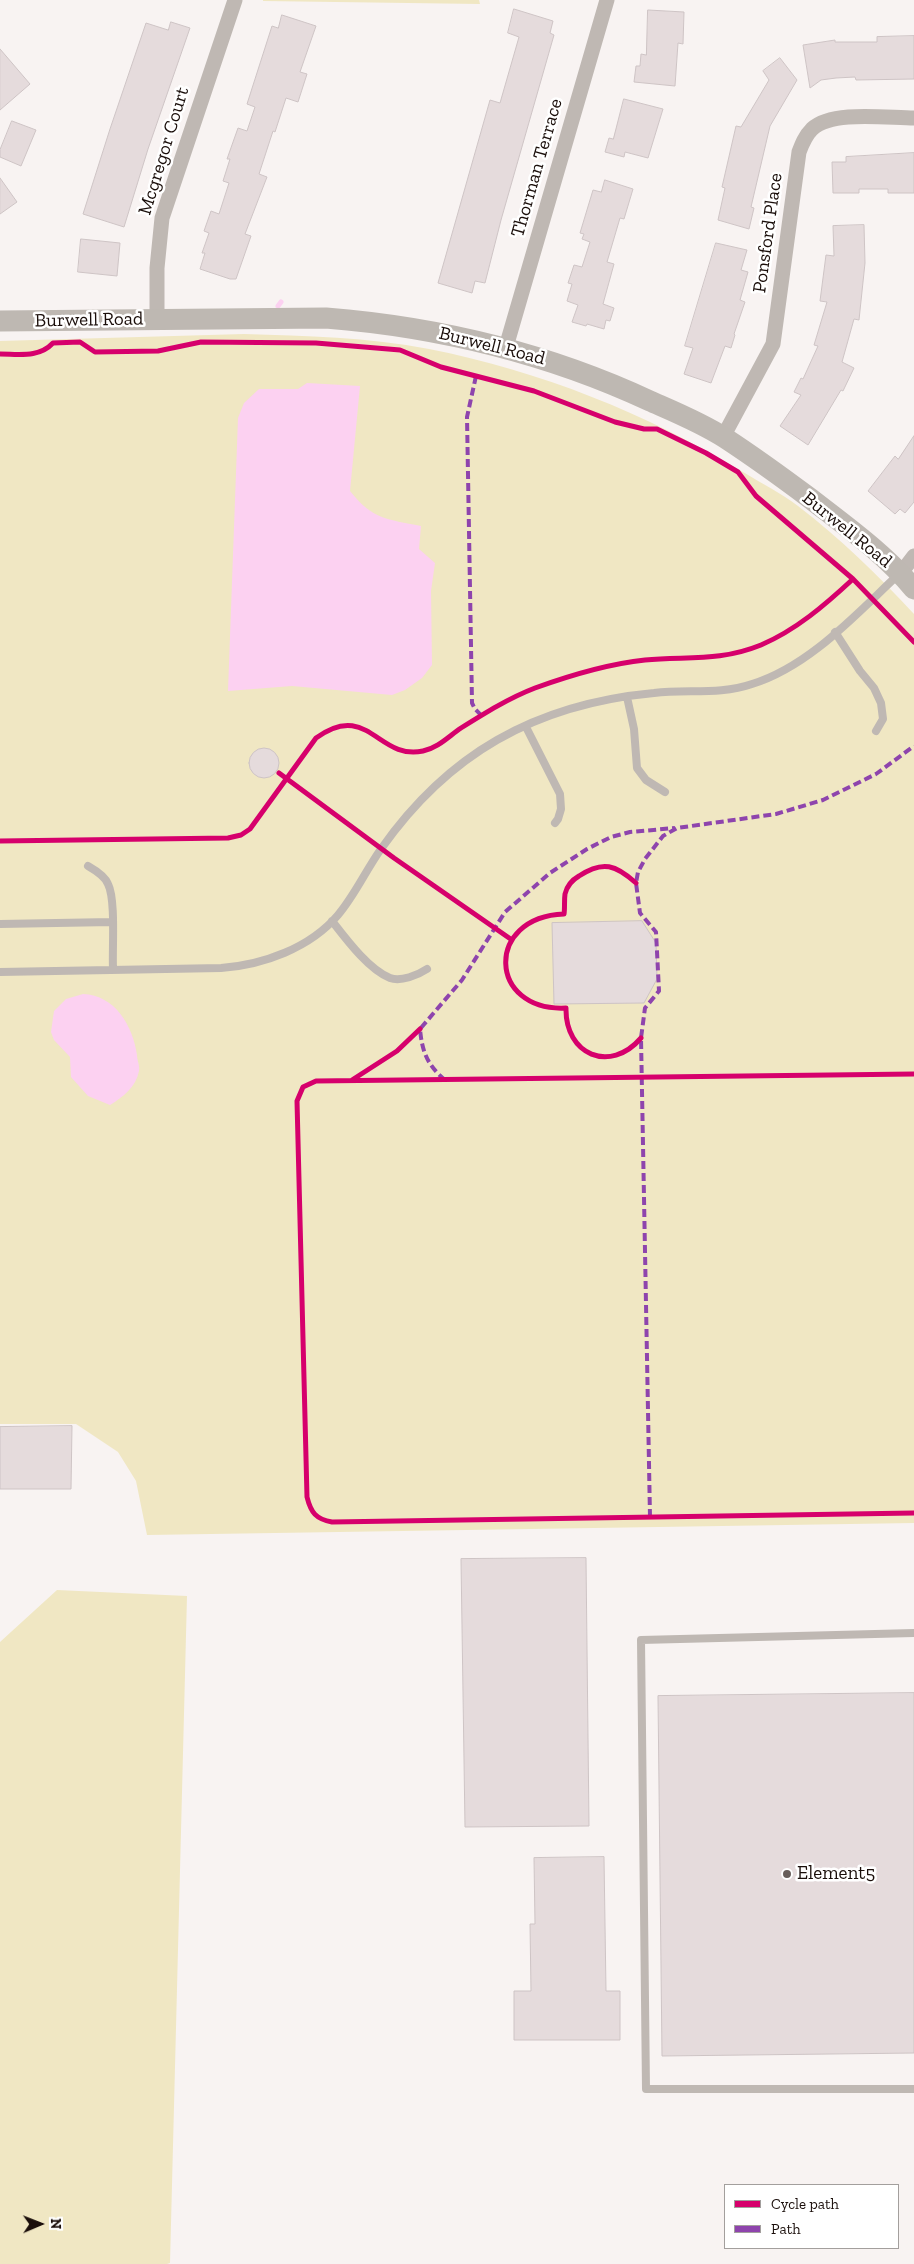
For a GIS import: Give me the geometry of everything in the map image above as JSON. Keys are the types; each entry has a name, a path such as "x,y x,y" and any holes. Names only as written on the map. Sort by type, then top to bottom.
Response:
{"main road":[{"name":"Burwell Road","path":"0,321 326,318 362,321 462,337 506,347 564,364 619,386 723,437 847,527 907,581"}],"street":[{"name":"Mcgregor Court","path":"157,319 157,268 162,218 235,0"},
{"name":"Thorman Terrace","path":"506,347 607,0"},
{"name":"Ponsford Place","path":"723,437 773,344 799,152 804,140 813,128 828,120 914,118"},
{"path":"907,581 914,556"}],"lane":[{"path":"0,972 245,966 289,951 332,922 351,897 382,849 426,794 452,771 497,740 575,708 656,693 718,691 753,684 802,660 819,648 835,632 907,581"},
{"path":"835,632 860,671 874,688 881,703 883,719 876,731"},
{"path":"627,697 634,729 637,768 646,780 665,792"},
{"path":"526,727 560,794 561,809 555,823"},
{"path":"88,866 108,883 112,897 113,969"},
{"path":"0,924 112,922"},
{"path":"332,922 361,955 377,970 392,979 411,977 427,968"},
{"path":"914,1633 641,1640 646,2090 914,2089"}],"shaded area":[{"path":"479,0 480,4 263,1"},
{"path":"244,334 314,336 383,342 429,349 511,369 552,382 630,413 706,451 791,501 844,544 914,614 914,1523 147,1535 136,1481 118,1452 76,1424 0,1424 0,341"},
{"path":"307,383 360,386 350,491 366,508 381,517 421,526 419,549 435,563 431,591 432,665 422,678 405,690 392,695 292,686 228,691 238,418 244,403 259,389 298,389"},
{"path":"83,994 104,1000 113,1006 127,1023 135,1044 139,1071 135,1082 120,1099 110,1105 88,1096 71,1077 70,1057 54,1040 51,1032 54,1011 66,999"},
{"path":"57,1590 187,1596 170,2263 167,2264 0,2264 0,1642"}],"building":[{"path":"514,9 553,21 550,33 554,35 485,283 475,281 472,293 438,283 490,100 500,103 519,37 508,33"},
{"path":"648,10 684,12 683,44 678,43 675,86 634,82 636,66 640,66 641,54 646,55"},
{"path":"282,15 316,26 300,72 307,74 298,102 286,98 275,132 273,131 259,174 267,177 245,234 251,236 236,279 230,279 200,269 205,253 202,253 209,233 204,231 211,211 219,214 229,183 223,181 230,159 227,159 238,128 247,131 255,107 247,104 272,26 278,28"},
{"path":"171,22 190,28 148,149 124,227 83,214 146,23 168,30"},
{"path":"914,36 914,79 856,80 855,77 836,78 821,80 810,88 803,45 835,40 835,42 877,42 877,37"},
{"path":"0,49 30,84 0,110"},
{"path":"780,58 797,80 770,126 751,207 754,208 749,229 718,220 725,188 722,187 736,126 741,127 769,80 763,71"},
{"path":"624,99 663,109 648,158 625,152 624,157 605,152 609,138 613,139"},
{"path":"12,121 36,130 21,166 0,157 0,150"},
{"path":"914,153 914,193 888,193 888,189 859,189 859,193 833,193 832,162 846,162 846,157"},
{"path":"0,178 17,202 0,214"},
{"path":"605,180 633,189 624,219 620,218 607,262 614,264 603,304 614,308 610,321 606,320 604,329 572,322 578,305 567,301 572,284 568,283 574,265 582,267 590,242 582,239 584,234 580,233 593,190 601,192"},
{"path":"864,225 865,263 859,320 854,319 842,362 854,368 843,391 841,390 808,445 780,426 801,395 794,392 801,378 803,379 818,346 814,345 827,302 820,301 826,255 834,256 833,226"},
{"path":"81,239 120,243 117,276 78,272"},
{"path":"716,243 747,250 741,270 748,272 740,300 745,302 731,348 725,346 711,383 684,374 693,348 685,346"},
{"path":"914,436 914,502 905,513 900,509 895,514 868,491 895,456 898,459"},
{"path":"264,748 275,752 279,763 275,774 264,778 253,774 249,763 253,752"},
{"path":"642,921 656,943 657,979 644,1003 554,1004 552,923"},
{"path":"72,1426 71,1489 0,1489 0,1427"},
{"path":"586,1558 589,1826 465,1827 461,1559"},
{"name":"Element5","path":"914,1693 914,2053 662,2056 658,1696"},
{"path":"604,1857 606,1991 620,1991 620,2040 514,2040 514,1991 531,1991 530,1924 535,1924 534,1858"}],"waterway":[{"path":"278,306 281,302"}],"marked path":[{"path":"476,376 467,417 472,703 482,716"},
{"path":"650,1517 641,1038 645,1008 659,991 656,932 640,913 636,883 638,872 645,859 663,836 677,828 776,814 823,800 876,774 914,746"},
{"path":"445,1080 434,1069 427,1057 422,1044 420,1029 462,980 505,912 550,873 587,849 611,837 630,832 675,828"}],"cycle path":[{"path":"0,354 35,353 53,343 80,342 95,352 158,351 201,342 316,343 400,350 441,367 534,391 615,422 644,429 657,429 706,453 738,472 756,496 853,579 914,642"},
{"path":"0,841 228,838 241,835 250,829 316,738 334,728 348,725 361,728 395,748 408,752 423,751 438,745 470,722 506,701 562,679 603,667 631,662 717,656 761,645 786,632 810,616 853,579"},
{"path":"279,773 394,858 512,940"},
{"path":"636,883 622,872 602,866 574,879 566,891 564,914 538,919 520,931 509,946 506,964 510,981 522,995 540,1005 566,1008 568,1024 573,1038 581,1048 603,1057 616,1055 629,1049 641,1038"},
{"path":"352,1080 397,1051 420,1029"},
{"path":"914,1074 316,1081 303,1087 297,1101 307,1497 312,1511 318,1517 332,1522 914,1513"}],"place":[{"name":"Element5","path":"787,1874"}]}
